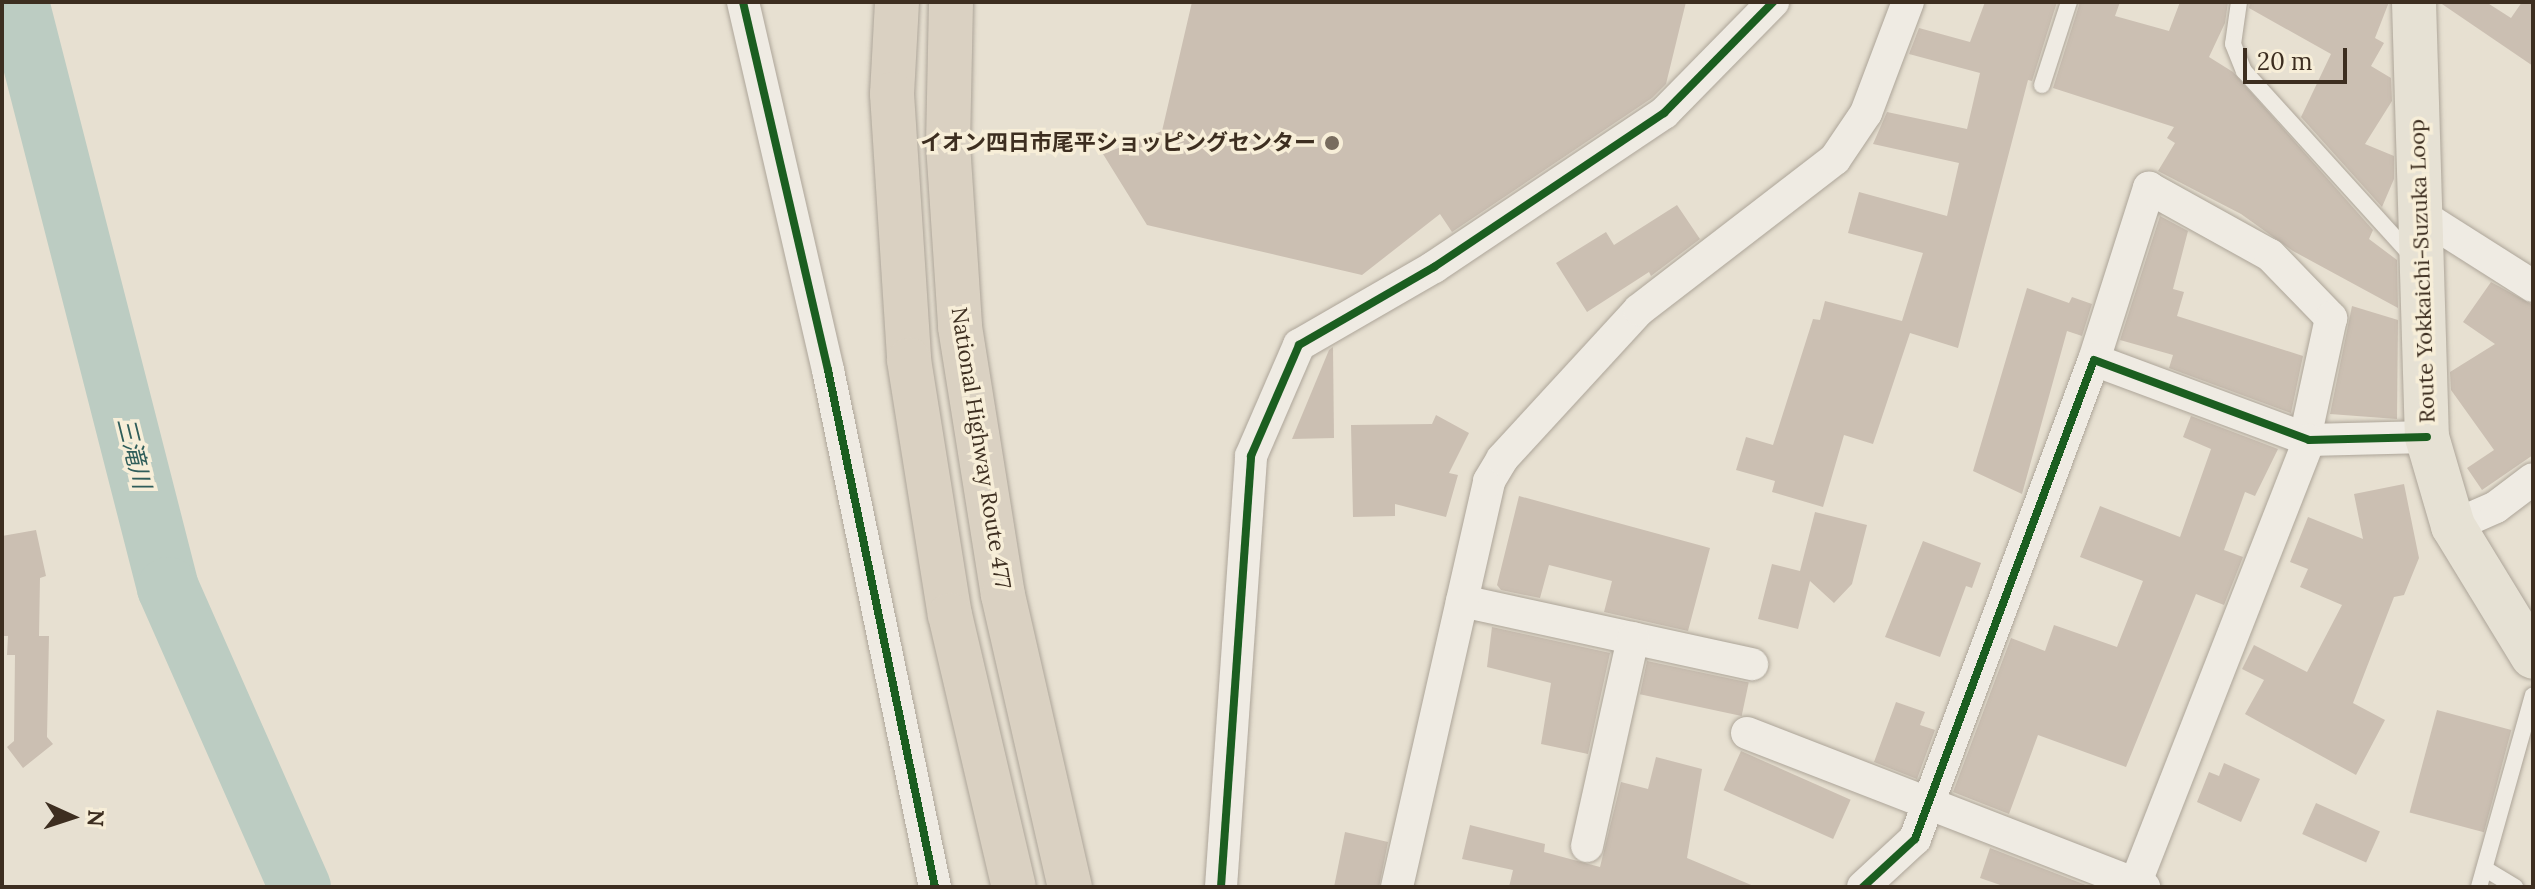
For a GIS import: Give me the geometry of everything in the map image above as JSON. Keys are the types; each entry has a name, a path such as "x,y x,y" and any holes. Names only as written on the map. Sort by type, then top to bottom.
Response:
{"highway":[{"path":"897,2 892,94 909,360 950,615 1014,887"},
{"name":"National Highway Route 477","path":"951,2 948,144 960,327 1003,595 1070,887"}],"main road":[{"name":"Route Yokkaichi-Suzuka Loop","path":"2414,2 2427,437 2453,526 2533,657"}],"street":[{"path":"743,2 828,370 935,887"},
{"path":"1221,887 1251,456 1299,345 1434,267 1664,113 1773,2"},
{"path":"1397,887 1489,481 1502,459 1639,310 1835,159 1871,104 1908,2"},
{"path":"1747,733 1927,807 2138,886 2307,439 2331,318 2270,255 2149,188 2094,360 1927,807 1915,839 1863,887"},
{"path":"2418,213 2533,286"},
{"path":"2094,360 2307,439 2427,437"},
{"path":"2453,526 2496,507 2533,479"},
{"path":"1462,601 1752,664"},
{"path":"1587,846 1633,638"}],"lane":[{"path":"2042,85 2069,2"},
{"path":"2239,2 2233,44 2244,71 2421,266"},
{"path":"2496,507 2533,504"},
{"path":"2479,887 2487,870 2533,695"},
{"path":"2487,870 2515,887"}],"building":[{"name":"イオン四日市尾平ショッピングセンター","path":"1192,2 1686,2 1666,84 1652,98 1452,232 1440,214 1362,275 1147,225 1103,154 1162,131"},
{"path":"1985,2 2057,2 2032,81 2028,80 1958,348 1910,333 1873,444 1844,435 1823,507 1772,492 1775,481 1736,470 1746,437 1773,445 1813,319 1820,320 1825,301 1902,321 1923,253 1848,233 1859,192 1947,216 1959,163 1873,144 1887,112 1967,129 1980,73 1909,54 1919,28 1970,42"},
{"path":"2080,2 2120,2 2115,16 2169,31 2180,2 2228,2 2225,23 2209,57 2233,72 2373,230 2369,239 2397,260 2398,308 2293,251 2241,214 2158,171 2175,143 2167,138 2174,127 2053,88"},
{"path":"2250,2 2389,2 2375,38 2384,43 2371,66 2391,78 2392,101 2365,144 2394,156 2394,179 2382,207 2301,117 2331,54 2249,8"},
{"path":"2439,2 2486,2 2511,18 2522,2 2533,2 2533,66"},
{"path":"1677,205 1700,239 1651,276 1649,272 1587,312 1556,263 1606,232 1614,245"},
{"path":"2160,216 2188,231 2173,289 2184,292 2177,316 2303,356 2291,413 2169,368 2173,355 2120,340"},
{"path":"2491,282 2533,305 2533,455 2482,490 2467,468 2494,450 2451,390 2450,372 2495,344 2463,322"},
{"path":"2027,288 2069,303 2072,297 2092,304 2082,336 2067,331 2022,494 1973,471"},
{"path":"2352,306 2398,320 2397,419 2330,414"},
{"path":"1333,347 1334,438 1292,439 1329,350"},
{"path":"1436,415 1469,433 1449,473 1458,475 1446,517 1395,504 1395,516 1353,517 1351,425 1432,424"},
{"path":"2191,416 2278,449 2255,496 2245,492 2224,550 2243,557 2224,605 2196,594 2126,767 2038,735 2009,814 1953,792 2011,638 2045,651 2054,625 2117,647 2143,581 2080,557 2100,506 2180,537 2211,449 2183,437"},
{"path":"2404,484 2419,558 2404,595 2394,597 2353,703 2385,720 2356,775 2245,714 2264,680 2242,669 2254,645 2307,672 2342,605 2300,587 2308,569 2290,562 2308,517 2363,539 2354,494"},
{"path":"1519,496 1710,548 1688,631 1604,612 1612,581 1549,565 1540,598 1501,590 1497,585"},
{"path":"1815,512 1867,525 1852,584 1834,603 1810,581 1798,629 1758,619 1772,564 1800,571"},
{"path":"36,530 46,576 40,578 39,636 49,636 47,737 53,744 23,768 7,747 14,741 15,655 7,655 8,636 2,636 2,536"},
{"path":"1923,541 1981,563 1972,588 1966,586 1940,657 1885,637"},
{"path":"1492,627 1610,653 1588,754 1541,744 1551,683 1487,667"},
{"path":"1647,661 1749,683 1742,716 1640,694"},
{"path":"1896,702 1925,712 1920,725 1935,730 1917,779 1874,762"},
{"path":"2437,710 2511,730 2484,832 2410,812"},
{"path":"1741,751 1851,800 1833,839 1724,790"},
{"path":"1656,757 1702,769 1687,858 1756,887 1509,887 1513,870 1462,859 1470,825 1545,844 1544,852 1600,867 1621,782 1648,789"},
{"path":"2224,763 2260,779 2241,822 2197,802 2209,772 2219,776"},
{"path":"2316,803 2380,831 2366,863 2302,834"},
{"path":"1345,832 1388,842 1379,887 1334,887"},
{"path":"1990,848 2091,887 2006,887 1980,878"}],"waterway":[{"name":"三滝川","path":"18,2 168,588 300,887"}],"cycle path":[{"path":"743,2 828,370 935,887"},
{"path":"1221,887 1251,456 1299,345 1434,267 1664,113 1773,2"},
{"path":"1863,887 1915,839 2094,360 2309,440 2427,437"}],"place":[{"name":"イオン四日市尾平ショッピングセンター","path":"1332,143"}]}
